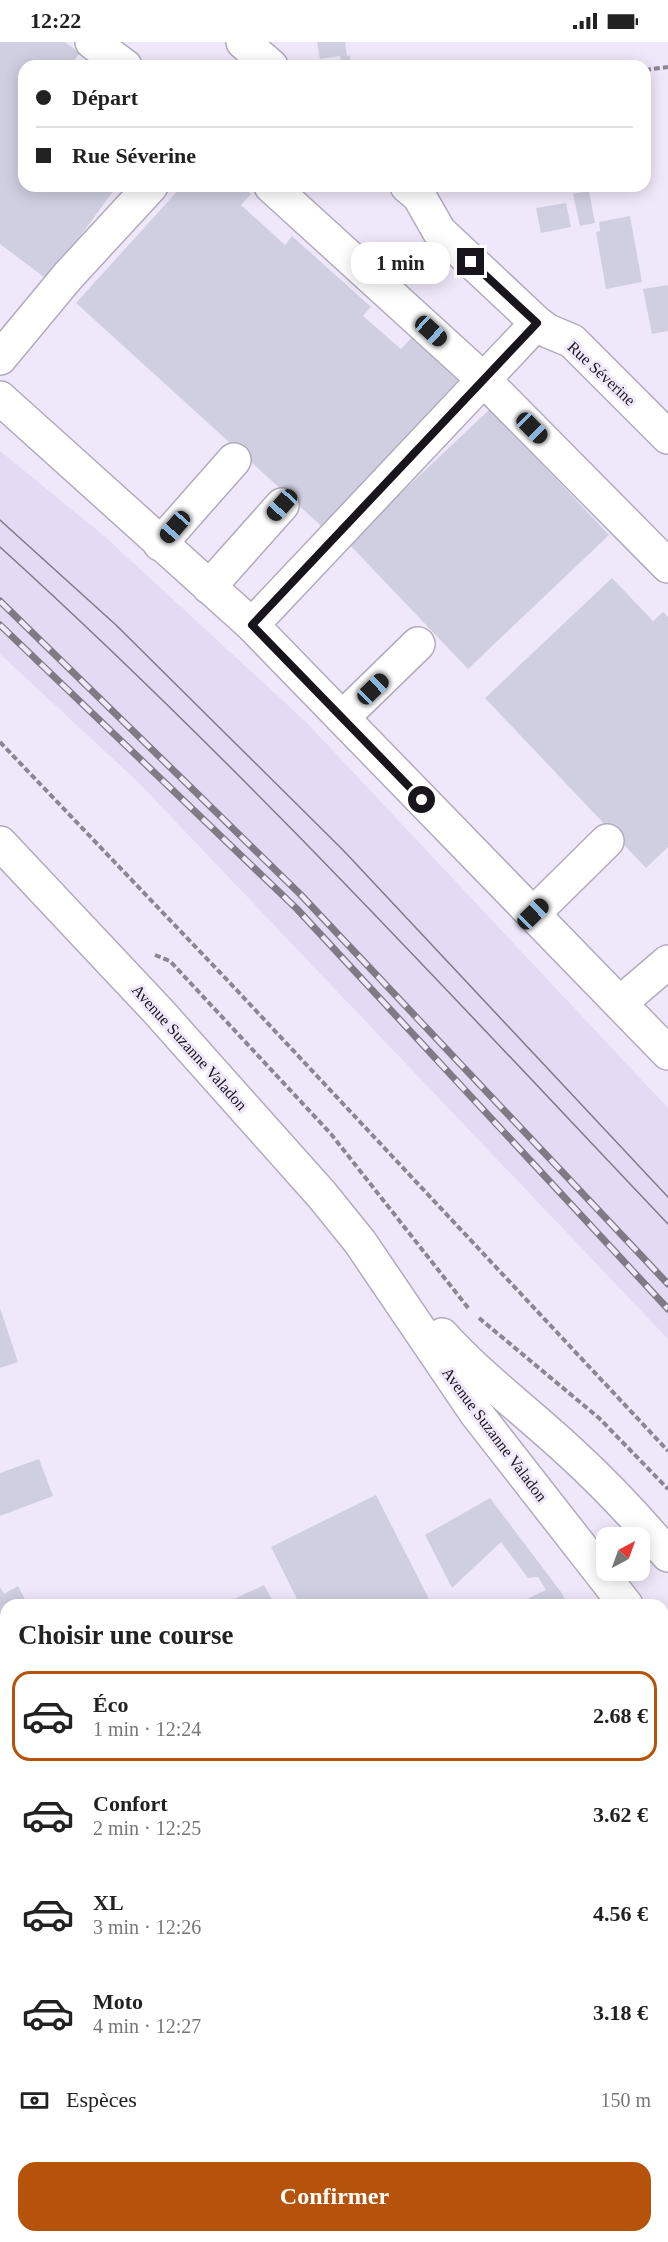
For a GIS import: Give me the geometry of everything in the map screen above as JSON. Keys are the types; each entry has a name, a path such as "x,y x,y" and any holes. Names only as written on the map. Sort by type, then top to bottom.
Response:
{"street":[{"path":"92,42 116,60"},
{"path":"243,42 264,60"},
{"path":"0,358 68,276 145,192"},
{"path":"278,192 484,380 668,566"},
{"name":"Rue Séverine","path":"414,192 419,196 439,231 537,323 548,331 572,341 668,437"},
{"path":"252,625 537,323"},
{"path":"0,398 252,625 668,1053"},
{"path":"160,544 234,460"},
{"path":"209,587 282,505"},
{"path":"342,718 418,644"},
{"path":"533,914 607,842"},
{"name":"Avenue Suzanne Valadon","path":"0,843 258,1122 316,1188 371,1258 476,1413 621,1599"},
{"path":"620,1003 668,962"},
{"name":"Avenue Suzanne Valadon","path":"371,1258 470,1366 570,1452 645,1528 668,1555"}],"path":[{"path":"651,69 668,67"},
{"path":"0,742 230,983 668,1451"},
{"path":"149,954 170,961 248,1042 331,1134 470,1310 500,1339 621,1438 668,1489"}],"shaded area":[{"path":"0,451 103,535 306,722 668,1108 668,1339 137,781 0,654"}],"building":[{"path":"0,42 65,42 80,53 75,60 18,60 18,192 113,192 48,280 0,244"},
{"path":"317,42 345,42 347,56 350,55 350,60 341,60 340,56 320,59"},
{"path":"177,192 249,192 251,194 241,205 285,245 292,236 371,307 363,316 401,349 416,333 467,379 328,532 76,303"},
{"path":"589,192 595,223 580,226 573,194"},
{"path":"566,203 571,227 541,233 536,208"},
{"path":"630,216 642,282 606,289 596,232 600,231 599,222"},
{"path":"668,285 668,331 652,334 643,289"},
{"path":"490,409 609,535 468,669 348,543"},
{"path":"612,578 653,621 663,612 668,617 668,847 646,868 485,698"},
{"path":"0,1308 18,1362 0,1368"},
{"path":"39,1459 53,1496 0,1516 0,1473"},
{"path":"376,1495 429,1599 297,1599 271,1547"},
{"path":"490,1498 565,1599 527,1599 546,1590 538,1577 528,1578 501,1542 452,1588 425,1535"},
{"path":"264,1585 272,1599 234,1599"},
{"path":"18,1586 25,1599 0,1599 0,1587 4,1594"}],"tram line":[{"path":"0,520 116,625 343,850 668,1197"},
{"path":"0,547 173,710 257,794 423,965 668,1224"}],"railway":[{"path":"0,601 301,895 668,1284"},
{"path":"0,625 297,909 668,1309"}],"route":[{"path":"422,800 252,625 537,323 471,262"}]}
